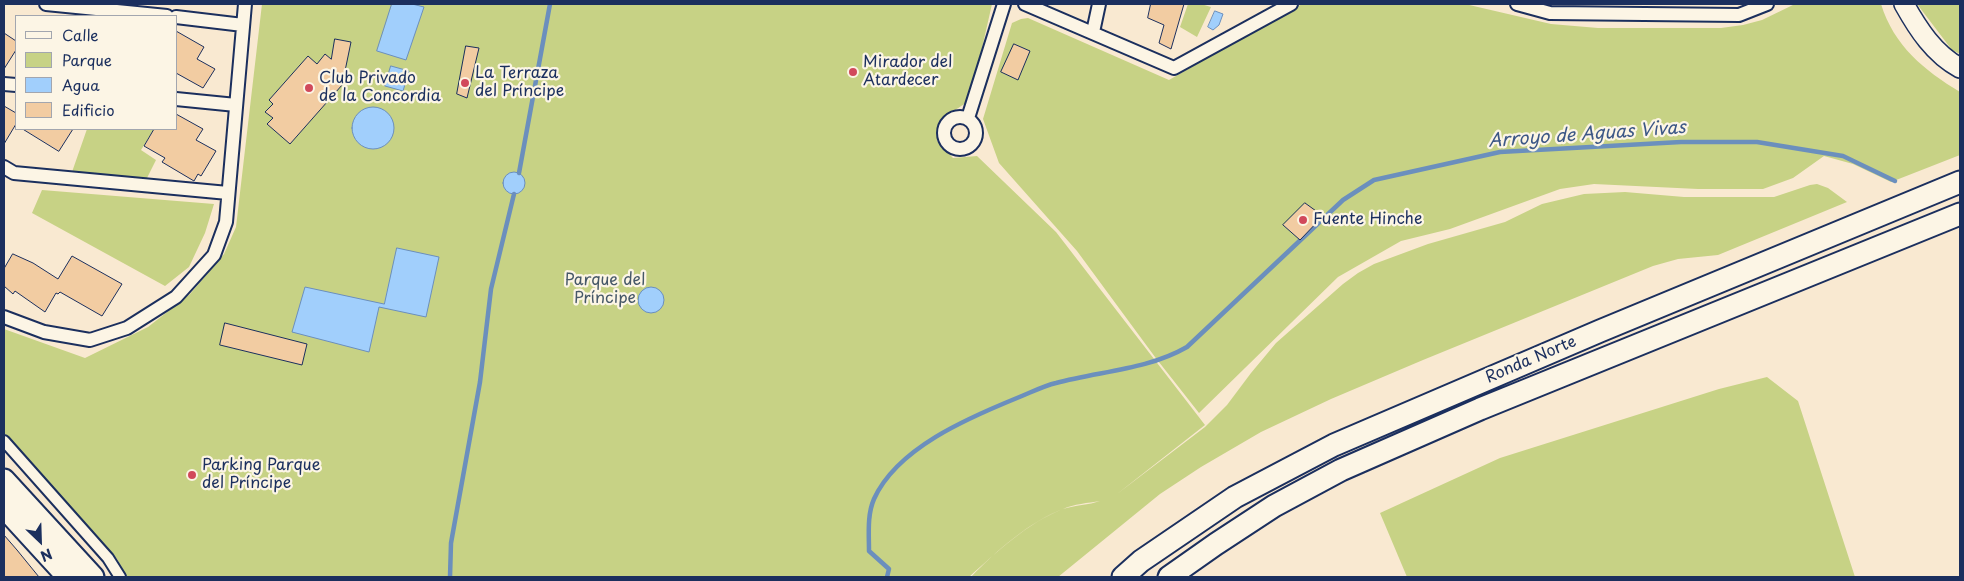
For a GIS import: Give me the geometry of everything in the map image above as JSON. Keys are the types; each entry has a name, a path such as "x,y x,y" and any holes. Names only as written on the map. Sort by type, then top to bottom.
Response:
{"main road":[{"path":"1904,4 1919,30 1946,61 1960,68"},
{"name":"Ronda Norte","path":"1123,577 1141,561 1235,497 1334,445 1591,334 1960,182"},
{"name":"Ronda Norte","path":"1169,577 1274,506 1341,470 1480,410 1960,214"},
{"path":"4,480 92,577"},
{"path":"4,507 68,577"}],"street":[{"path":"46,4 157,15"},
{"path":"4,317 44,332 90,340 127,328 176,297 214,255 226,222 244,4"},
{"path":"968,118 1004,4"},
{"path":"1025,4 1174,68 1291,4"},
{"path":"1093,32 1099,4"},
{"path":"1517,4 1550,12 1689,9 1738,15 1767,4"},
{"path":"178,17 243,25"},
{"path":"178,99 236,105"},
{"path":"4,167 14,172 228,193"},
{"path":"4,441 108,558 120,577"}],"green space":[{"name":"Parque del Príncipe","path":"262,4 992,4 970,101 956,109 940,124 937,141 953,158 977,156 1056,232 1205,425 1117,494 1205,427 1227,405 1276,343 1343,284 1374,264 1428,244 1505,222 1542,204 1584,194 1625,192 1684,197 1774,197 1817,184 1828,188 1847,202 1718,255 1678,259 1653,266 1423,360 1331,399 1261,432 1201,467 1160,494 1058,577 971,577 990,558 969,577 127,577 117,559 4,433 4,329 85,358 148,327 190,294 224,254 236,227","holes":["1100,501 1063,509 1076,505"]},
{"path":"1188,4 1201,4 1211,7 1197,37 1180,27"},
{"path":"1302,4 1465,4 1551,24 1598,28 1721,28 1762,20 1795,4 1881,4 1894,32 1912,56 1934,75 1960,92 1960,155 1891,182 1853,164 1824,156 1793,178 1763,189 1698,189 1594,184 1560,189 1450,229 1401,241 1338,277 1199,413 1077,251 999,163 983,119 1012,23 1021,19 1028,18 1169,80"},
{"path":"1917,4 1960,4 1960,54 1952,50"},
{"path":"87,130 153,130 141,150 156,160 146,180 72,172"},
{"path":"42,190 214,204 205,233 189,267 165,286 32,213"},
{"path":"1767,377 1798,401 1855,577 1407,577 1380,513 1500,458 1719,389"}],"water":[{"path":"392,4 412,4 424,7 406,60 377,51"},
{"path":"1215,11 1223,14 1219,25 1213,30 1208,27"},
{"path":"391,66 409,71 403,91 385,86"},
{"path":"373,107 388,113 394,128 388,143 373,149 358,143 352,128 358,113"},
{"path":"514,172 522,175 525,183 522,191 514,194 506,191 503,183 506,175"},
{"path":"397,248 439,257 426,317 379,307 369,352 292,332 305,287 384,304"},
{"path":"651,287 660,291 664,300 660,309 651,313 642,309 638,300 642,291"}],"building":[{"path":"1151,4 1184,4 1171,49 1159,43 1164,25 1148,18"},
{"path":"178,32 204,47 197,59 215,69 203,88 178,74"},
{"path":"4,33 15,40 15,52 4,69"},
{"name":"Club Privado de la Concordia","path":"335,39 351,42 345,71 350,76 290,144 267,124 273,118 265,112 273,104 269,100 308,56 317,64 325,54 331,59"},
{"path":"1014,44 1030,51 1018,80 1001,72"},
{"name":"La Terraza del Príncipe","path":"466,46 479,48 467,98 457,94"},
{"path":"4,106 15,112 15,126 4,144"},
{"path":"178,115 203,129 196,140 216,151 201,176 198,174 194,181 162,162 165,158 144,146 153,130 178,130"},
{"path":"25,130 72,130 59,151"},
{"name":"Fuente Hinche","path":"1305,203 1323,216 1300,240 1283,225"},
{"path":"13,254 33,263 58,279 72,256 122,284 102,316 60,292 56,293 45,312 15,291 13,294 4,286 4,269"},
{"path":"225,323 307,344 302,365 220,345"},
{"path":"4,535 17,550 39,577 4,577"}],"waterway":[{"path":"519,173 550,4"},
{"name":"Arroyo de Aguas Vivas","path":"887,577 889,569 869,551 870,511 874,499 885,481 916,450 956,425 1051,384 1156,361 1187,347 1343,200 1374,180 1500,152 1681,142 1757,142 1843,156 1895,181"},
{"path":"450,577 451,543 480,382 491,289 514,194"}],"place":[{"name":"Mirador del Atardecer","path":"853,72"},
{"name":"La Terraza del Príncipe","path":"465,83"},
{"name":"Club Privado de la Concordia","path":"309,88"},
{"name":"Fuente Hinche","path":"1303,220"},
{"name":"Parking Parque del Príncipe","path":"192,475"}]}
